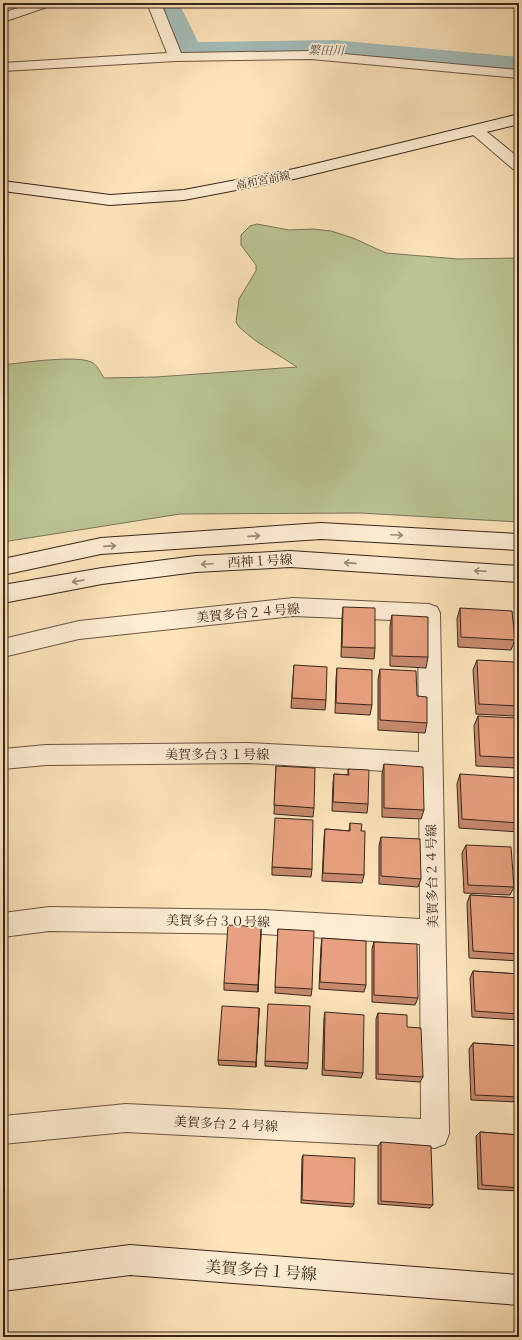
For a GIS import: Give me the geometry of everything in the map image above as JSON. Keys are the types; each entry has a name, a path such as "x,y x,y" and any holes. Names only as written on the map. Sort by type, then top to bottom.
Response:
{"street":[{"path":"3,18 45,3"},
{"path":"154,3 176,57"},
{"path":"3,67 176,57 311,55 519,74"},
{"name":"高和宮前線","path":"3,186 110,200 184,195 294,174 519,120"},
{"path":"476,130 519,166"},
{"name":"西神１号線","path":"3,567 101,546 321,531 519,542"},
{"name":"西神１号線","path":"3,594 102,576 180,566 290,559 519,574"},
{"name":"美賀多台２４号線","path":"3,648 79,630 293,606 429,613 435,1134 126,1118 3,1130"},
{"name":"美賀多台３１号線","path":"3,759 46,755 248,753 431,763"},
{"name":"美賀多台３０号線","path":"3,925 49,919 263,922 433,932"},
{"name":"美賀多台１号線","path":"3,1276 130,1260 519,1290"}],"green space":[{"path":"257,224 289,230 313,229 331,231 353,238 386,253 458,259 519,258 519,522 360,513 180,514 3,542 3,365 63,359 86,360 95,364 104,378 156,377 297,367 256,341 239,327 236,322 239,299 256,271 256,265 241,245 241,235 250,226"}],"building":[{"path":"343,607 375,608 375,648 342,647"},
{"path":"460,608 512,611 515,640 461,637"},
{"path":"392,615 428,617 428,657 392,656"},
{"path":"477,660 515,662 518,706 479,704"},
{"path":"294,665 327,667 326,700 292,698"},
{"path":"337,668 372,670 372,705 336,703"},
{"path":"380,669 416,671 417,696 427,697 427,723 380,720"},
{"path":"478,716 517,718 519,758 480,756"},
{"path":"384,764 423,767 424,810 384,808"},
{"path":"276,766 315,768 314,808 274,805"},
{"path":"348,769 369,770 368,804 333,802 334,774 349,775"},
{"path":"460,774 519,778 519,823 462,819"},
{"path":"275,818 313,820 312,869 272,867"},
{"path":"350,823 362,824 361,831 365,831 364,875 323,873 325,829 350,831"},
{"path":"381,837 420,839 421,879 381,876"},
{"path":"466,845 511,847 514,887 468,885"},
{"path":"470,895 519,898 519,954 473,951"},
{"path":"228,925 261,927 258,985 224,983"},
{"path":"278,929 314,931 312,989 275,987"},
{"path":"322,938 366,941 366,985 320,982"},
{"path":"374,942 417,944 418,998 374,995"},
{"path":"473,971 519,974 519,1014 475,1011"},
{"path":"268,1004 310,1006 308,1063 265,1061"},
{"path":"222,1006 259,1008 256,1062 218,1060"},
{"path":"325,1012 364,1015 363,1073 324,1070"},
{"path":"378,1013 407,1015 407,1027 421,1028 423,1077 378,1074"},
{"path":"473,1043 519,1046 519,1097 475,1095"},
{"path":"480,1132 519,1135 519,1188 482,1185"},
{"path":"381,1142 431,1146 433,1205 381,1201"},
{"path":"303,1155 355,1158 354,1204 302,1200"}],"waterway":[{"name":"繁田川","path":"164,3 187,52 334,49 519,67"}]}
